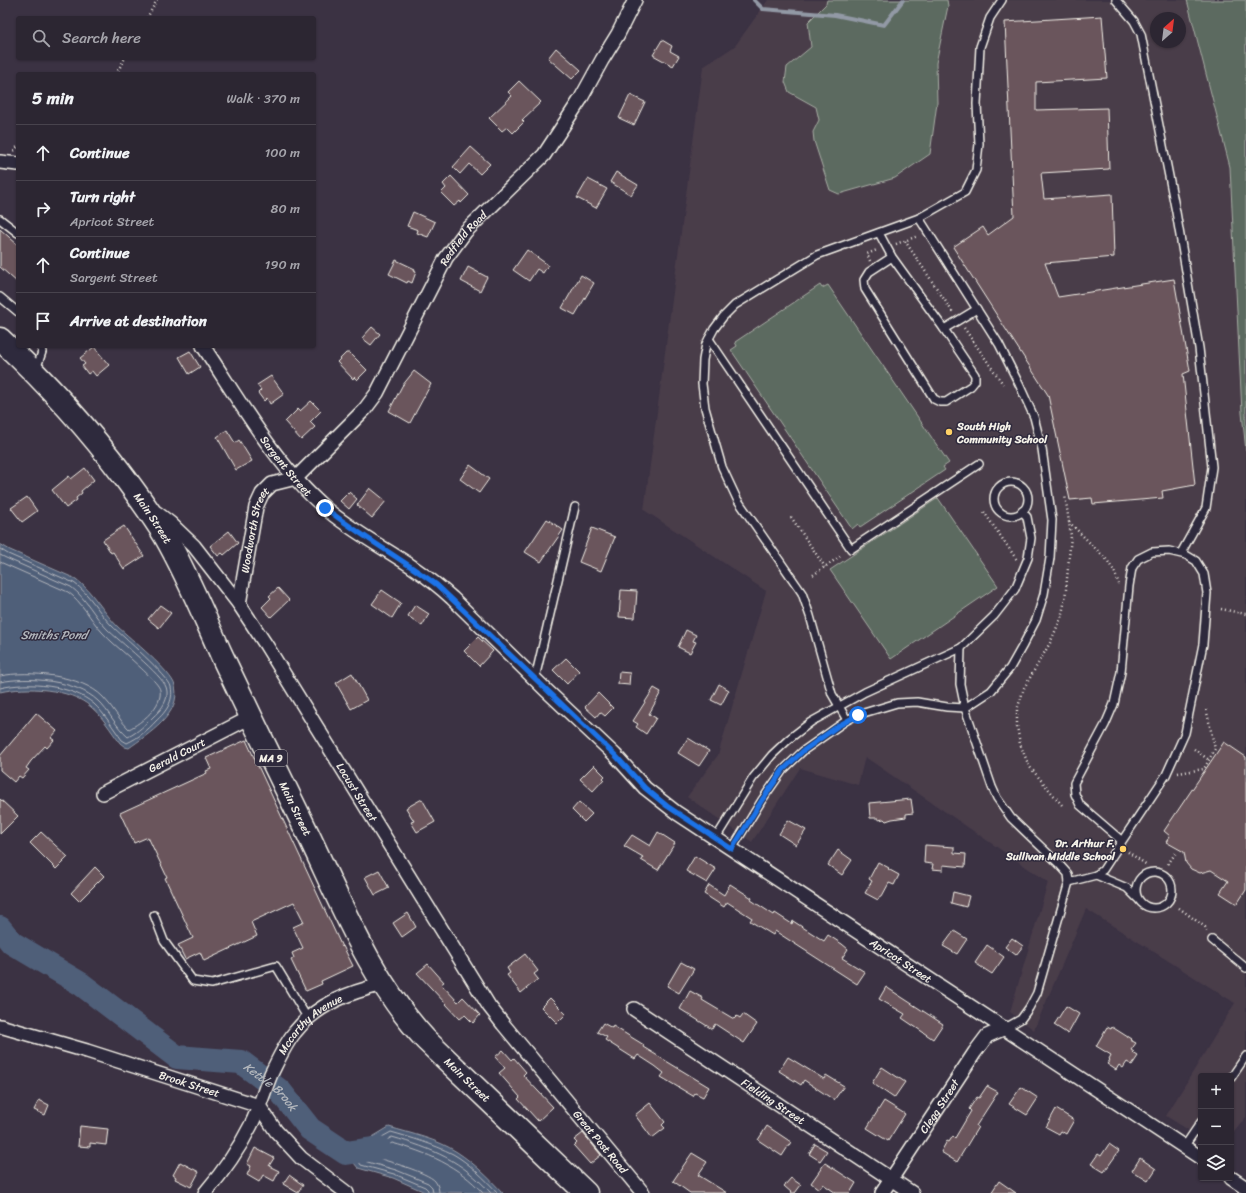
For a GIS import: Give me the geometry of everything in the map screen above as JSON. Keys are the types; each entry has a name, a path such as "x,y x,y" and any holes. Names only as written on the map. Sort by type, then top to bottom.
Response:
{"highway":[{"name":"Main Street","path":"0,340 35,372 114,463 144,504 164,535 359,941 384,984 426,1040 586,1193"}],"street":[{"name":"Redfield Road","path":"296,478 365,409 377,393 446,258 466,231 544,155 580,100 618,34 635,0"},
{"path":"0,162 16,164"},
{"name":"Sargent Street","path":"203,348 276,454 296,478 325,508 346,524 413,567 437,585 611,751"},
{"name":"Woodworth Street","path":"239,604 257,503 264,491 272,484 296,478"},
{"name":"Locust Street","path":"144,504 170,523 194,546 239,604 320,729 474,983 500,1020 558,1090"},
{"name":"Gerald Court","path":"103,793 251,717"},
{"name":"Apricot Street","path":"611,751 648,791 667,806 1198,1156"},
{"name":"Mccarthy Avenue","path":"261,1100 283,1051 295,1032 308,1018 340,997 384,984"},
{"name":"Fielding Street","path":"634,1009 912,1193"},
{"name":"Brook Street","path":"0,1026 261,1100"},
{"name":"Clegg Street","path":"882,1193 974,1052 987,1036 1005,1028"},
{"name":"Great Post Road","path":"558,1090 643,1193"},
{"path":"205,1193 236,1151 251,1124 261,1100"},
{"path":"261,1100 276,1131 301,1158 347,1193"},
{"path":"1234,1180 1246,1188"}],"lane":[{"path":"847,720 832,694 826,678 810,616 802,593 737,499 722,467 705,408 702,384 703,360 706,344 714,329 723,317 735,306 817,255 919,218 965,192 976,170 979,144 977,104 980,47 990,18 1002,0"},
{"path":"1116,0 1134,21 1141,34 1176,212 1199,348 1212,467 1206,508 1181,554"},
{"path":"732,849 762,800 783,770 803,751 847,720 897,703 917,702 947,707 965,708 991,691 1005,674 1024,645 1036,620 1044,594 1050,558 1052,520 1042,449 1034,417 999,344 919,218"},
{"path":"0,219 16,231"},
{"path":"879,232 892,257 975,375 971,386 946,402 940,402 934,399 865,289 864,280 869,272 892,257"},
{"path":"0,297 16,310"},
{"path":"944,329 977,309"},
{"path":"709,339 852,549 979,464"},
{"path":"35,372 42,352 41,348"},
{"path":"1010,482 1016,483 1024,489 1028,499 1022,511 1014,515 1009,515 999,511 996,506 994,496 1000,486 1010,482"},
{"path":"537,681 536,674 575,507"},
{"path":"716,838 753,778 772,755 802,729 838,706 865,692 961,648 994,616 1015,589 1028,558 1031,538 1027,517 1022,511"},
{"path":"1069,882 1096,874 1103,870 1166,774 1185,733 1203,644 1208,593 1204,574 1196,561 1186,555 1169,551 1152,552 1138,559 1132,568 1121,672 1114,704 1102,732 1074,783 1075,794 1080,804 1122,841"},
{"path":"961,648 960,684 965,708 997,798 1011,818 1068,874 1069,882 1037,993 1021,1019 1005,1028"},
{"path":"1096,874 1127,888 1146,906 1158,907 1163,905 1171,896 1171,884 1168,879 1158,873 1152,872 1147,874 1138,881 1136,893 1138,898"},
{"path":"154,915 164,941 193,981 212,984 276,966 308,1018"},
{"path":"1212,940 1246,968"},
{"path":"1234,1074 1246,1056"},
{"path":"1184,1147 1198,1126"}],"path":[{"path":"148,16 157,0"},
{"path":"117,72 124,60"},
{"path":"894,245 918,236"},
{"path":"905,241 954,314"},
{"path":"871,263 866,254 877,250"},
{"path":"964,327 1003,384"},
{"path":"1062,805 1029,766 1020,744 1017,726 1017,710 1024,688 1050,643 1061,618 1067,579 1071,536 1065,495"},
{"path":"984,512 1018,562"},
{"path":"791,517 825,567"},
{"path":"1068,522 1107,560 1115,573 1120,588"},
{"path":"813,575 842,555"},
{"path":"1221,609 1246,614"},
{"path":"1178,773 1204,769 1215,749 1206,708"},
{"path":"1194,749 1209,760"},
{"path":"1168,864 1177,851"},
{"path":"1128,852 1147,865"},
{"path":"1179,908 1205,927 1212,940"}],"shaded area":[{"name":"South High Community School","path":"768,0 1187,0 1230,167 1242,413 1246,451 1246,1117 1234,1132 1234,1073 1198,1073 1198,1136 1166,1116 1235,1003 1086,909 1034,1030 1010,1012 1048,882 865,757 858,785 800,768 752,842 687,797 718,755 766,591 644,510 703,67 735,46"},
{"path":"827,0 947,0 948,6 936,63 937,103 930,154 895,178 839,194 830,190 814,141 813,132 819,120 816,107 789,92 785,82 787,67 811,47 808,22 826,4"},
{"path":"1187,0 1246,0 1246,451 1242,413 1230,167"},
{"path":"820,285 822,288 828,285 949,463 943,467 945,470 860,527 858,524 852,529 731,350 737,346 735,342"},
{"path":"938,498 998,586 891,659 830,570"}],"water":[{"name":"Smiths Pond","path":"0,544 10,550 76,579 88,590 118,627 167,672 175,686 176,696 169,714 154,730 129,748 120,743 103,719 91,707 72,696 60,692 35,689 0,692"},
{"path":"389,1127 424,1137 449,1147 463,1156 487,1176 503,1193 425,1192 393,1178 358,1168 346,1153"}],"building":[{"path":"1102,16 1107,78 1036,82 1036,110 1107,108 1109,169 1041,173 1044,199 1112,194 1114,257 1045,263 1058,297 1174,279 1190,371 1183,374 1195,485 1162,491 1163,498 1093,504 1092,498 1070,500 1048,395 953,247 983,227 988,235 1014,216 1005,22"},
{"path":"662,40 672,46 670,51 679,56 673,66 653,55"},
{"path":"556,48 581,70 572,79 548,58"},
{"path":"519,81 541,102 522,120 524,122 513,133 507,127 502,131 489,118 512,96 508,92"},
{"path":"630,95 645,102 634,125 619,118"},
{"path":"471,147 490,164 480,174 469,164 460,174 453,167"},
{"path":"616,172 638,185 631,195 610,182"},
{"path":"451,176 469,195 461,203 460,201 454,206 441,193 446,188 443,184"},
{"path":"588,179 607,189 596,208 577,198"},
{"path":"413,212 435,222 428,237 417,233 418,230 407,226"},
{"path":"0,229 16,243 16,281 0,267"},
{"path":"527,250 548,265 543,273 537,269 529,281 513,270"},
{"path":"396,260 415,269 414,271 416,272 412,283 408,281 407,283 389,274"},
{"path":"468,267 487,277 480,291 461,281"},
{"path":"581,275 594,283 575,315 562,308"},
{"path":"372,327 380,334 371,345 362,338"},
{"path":"95,348 109,365 96,376 92,371 88,374 82,366 85,364 80,358"},
{"path":"190,351 200,367 189,374 179,357"},
{"path":"346,353 350,353 367,370 357,380 354,377 353,379 337,362"},
{"path":"414,371 431,384 410,423 389,411 402,386"},
{"path":"271,376 284,394 270,404 267,398 264,401 258,393 261,390 257,385"},
{"path":"311,401 321,411 310,422 315,427 301,440 285,422 298,409 300,411"},
{"path":"227,430 235,443 239,440 252,461 236,470 217,437"},
{"path":"470,465 489,479 479,493 460,479"},
{"path":"85,468 94,480 81,491 82,493 76,498 77,500 66,508 52,490 69,476 71,479"},
{"path":"370,488 386,501 372,518 357,505"},
{"path":"349,492 357,499 349,509 340,501"},
{"path":"27,497 37,511 22,522 11,508"},
{"path":"547,519 563,530 541,562 525,552"},
{"path":"124,526 144,556 124,569 103,540"},
{"path":"592,528 615,537 601,571 579,562"},
{"path":"229,531 238,543 224,555 222,553 218,556 210,546"},
{"path":"278,588 289,600 271,617 262,607 271,598 269,596"},
{"path":"382,590 401,603 392,618 372,604"},
{"path":"621,590 637,591 635,618 619,617"},
{"path":"160,605 171,613 159,628 148,619"},
{"path":"415,605 429,614 422,626 408,616"},
{"path":"686,630 696,635 693,641 696,642 690,653 678,647"},
{"path":"478,637 493,651 479,666 464,651"},
{"path":"566,658 579,671 567,684 553,670"},
{"path":"619,672 630,673 629,685 618,684"},
{"path":"352,673 367,700 351,709 336,683"},
{"path":"719,684 729,690 721,705 711,700"},
{"path":"654,688 661,692 649,714 656,718 646,734 636,727 638,724 633,721"},
{"path":"598,693 613,708 605,716 600,712 596,717 585,707"},
{"path":"36,713 57,731 51,738 54,740 47,748 45,746 31,761 26,768 29,770 22,778 19,776 14,782 0,770 0,756"},
{"path":"688,738 709,751 699,766 678,753"},
{"path":"246,740 342,947 343,946 353,966 321,981 322,984 306,991 291,960 294,958 292,953 303,948 293,927 304,922 294,902 251,922 257,936 204,961 200,952 185,959 178,945 193,938 165,878 167,877 148,837 134,843 120,813 207,773 206,771 211,769 206,758"},
{"path":"1224,742 1246,757 1246,890 1237,904 1220,893 1228,881 1211,870 1200,873 1191,869 1186,863 1184,852 1166,842 1170,836 1164,831"},
{"path":"594,765 605,776 593,791 580,779"},
{"path":"0,799 18,816 0,834"},
{"path":"422,799 435,822 417,832 411,822 414,821 406,808"},
{"path":"911,799 913,813 906,814 906,817 886,821 884,819 878,820 878,818 870,818 869,803"},
{"path":"579,802 592,814 584,822 572,810"},
{"path":"788,820 806,830 796,845 779,834"},
{"path":"41,832 68,857 56,869 30,843"},
{"path":"658,832 675,843 658,870 641,860 643,857 624,846 632,835 650,846"},
{"path":"925,845 954,847 954,853 966,854 965,867 943,865 943,870 932,869 933,864 924,863"},
{"path":"838,850 852,860 842,875 828,865"},
{"path":"695,856 716,869 707,883 686,871"},
{"path":"878,862 899,875 894,885 889,883 878,900 865,893 872,881 869,879"},
{"path":"95,867 104,876 79,901 71,893"},
{"path":"379,870 389,888 375,895 365,877"},
{"path":"730,884 752,898 751,900 774,915 775,913 792,924 793,921 824,941 828,935 842,944 848,949 842,958 865,972 857,984 775,931 773,935 750,921 752,918 727,902 724,907 704,894 709,885 724,895"},
{"path":"953,892 969,896 966,907 951,903"},
{"path":"408,913 416,927 402,937 393,923"},
{"path":"954,931 967,939 957,954 943,946"},
{"path":"1012,938 1023,946 1016,955 1005,947"},
{"path":"987,945 1004,957 992,974 975,963"},
{"path":"525,954 538,971 534,974 538,979 521,993 507,975 510,973 507,968"},
{"path":"681,962 694,969 679,993 667,986"},
{"path":"428,964 444,982 441,984 458,1002 463,997 480,1015 473,1023 465,1015 460,1019 417,973"},
{"path":"886,987 943,1024 933,1039 902,1018 905,1014 879,999"},
{"path":"690,991 734,1019 737,1016 740,1018 743,1014 757,1024 744,1043 715,1024 712,1029 680,1009"},
{"path":"550,998 566,1014 557,1023 541,1007"},
{"path":"1066,1006 1079,1014 1068,1034 1054,1025"},
{"path":"603,1023 612,1028 613,1026 644,1045 643,1047 709,1087 703,1097 695,1093 693,1096 661,1077 664,1073 638,1055 635,1059 605,1040 607,1037 597,1032"},
{"path":"1107,1027 1111,1029 1112,1027 1136,1043 1131,1050 1138,1056 1132,1065 1127,1062 1123,1068 1119,1065 1116,1070 1107,1064 1111,1055 1096,1046"},
{"path":"503,1050 512,1060 514,1058 526,1072 523,1075 553,1107 538,1121 518,1099 520,1097 499,1073 505,1068 495,1057"},
{"path":"788,1057 824,1079 826,1075 844,1086 834,1100 804,1080 801,1085 779,1071"},
{"path":"882,1067 905,1082 894,1098 872,1083"},
{"path":"987,1086 998,1092 976,1126 978,1127 957,1162 941,1152 947,1141 949,1142 953,1136 955,1138 971,1111 969,1109"},
{"path":"1021,1087 1038,1098 1027,1115 1009,1104"},
{"path":"39,1100 49,1105 45,1115 34,1110"},
{"path":"884,1101 905,1114 888,1141 867,1128"},
{"path":"650,1103 665,1122 662,1125 665,1128 652,1138 635,1115"},
{"path":"1056,1109 1074,1120 1066,1134 1061,1131 1059,1134 1046,1127"},
{"path":"80,1126 108,1129 106,1145 90,1143 90,1147 78,1146"},
{"path":"767,1126 791,1142 782,1156 758,1140"},
{"path":"583,1133 601,1155 590,1164 574,1146 577,1143 574,1140"},
{"path":"815,1144 827,1151 820,1161 809,1154"},
{"path":"1109,1144 1119,1151 1104,1172 1091,1164 1098,1154 1101,1156"},
{"path":"255,1148 274,1158 269,1166 279,1171 274,1181 263,1175 259,1182 247,1175 251,1166 247,1164"},
{"path":"692,1153 707,1162 698,1175 727,1193 690,1193 673,1181"},
{"path":"1140,1158 1156,1169 1148,1181 1132,1171"},
{"path":"180,1162 199,1172 191,1187 175,1179 176,1177 173,1175"},
{"path":"825,1163 856,1183 850,1193 836,1193 823,1184 819,1189 811,1183"},
{"path":"289,1175 303,1185 298,1193 283,1184"},
{"path":"791,1178 801,1185 795,1193 792,1193 784,1186"},
{"path":"999,1181 1016,1193 991,1193"}],"waterway":[{"path":"754,0 763,9 835,15 884,25 903,0"},
{"name":"Kettle Brook","path":"0,928 12,943 81,984 177,1057 241,1062 280,1091 310,1129 346,1153 379,1148"}],"place":[{"name":"South High Community School","path":"949,432"},
{"name":"Dr. Arthur F. Sullivan Middle School","path":"1123,849"}],"route":[{"path":"325,508 346,524 413,567 437,585 615,755 645,788 667,806 732,849 762,800 783,770 803,751 847,720 858,715"}]}
